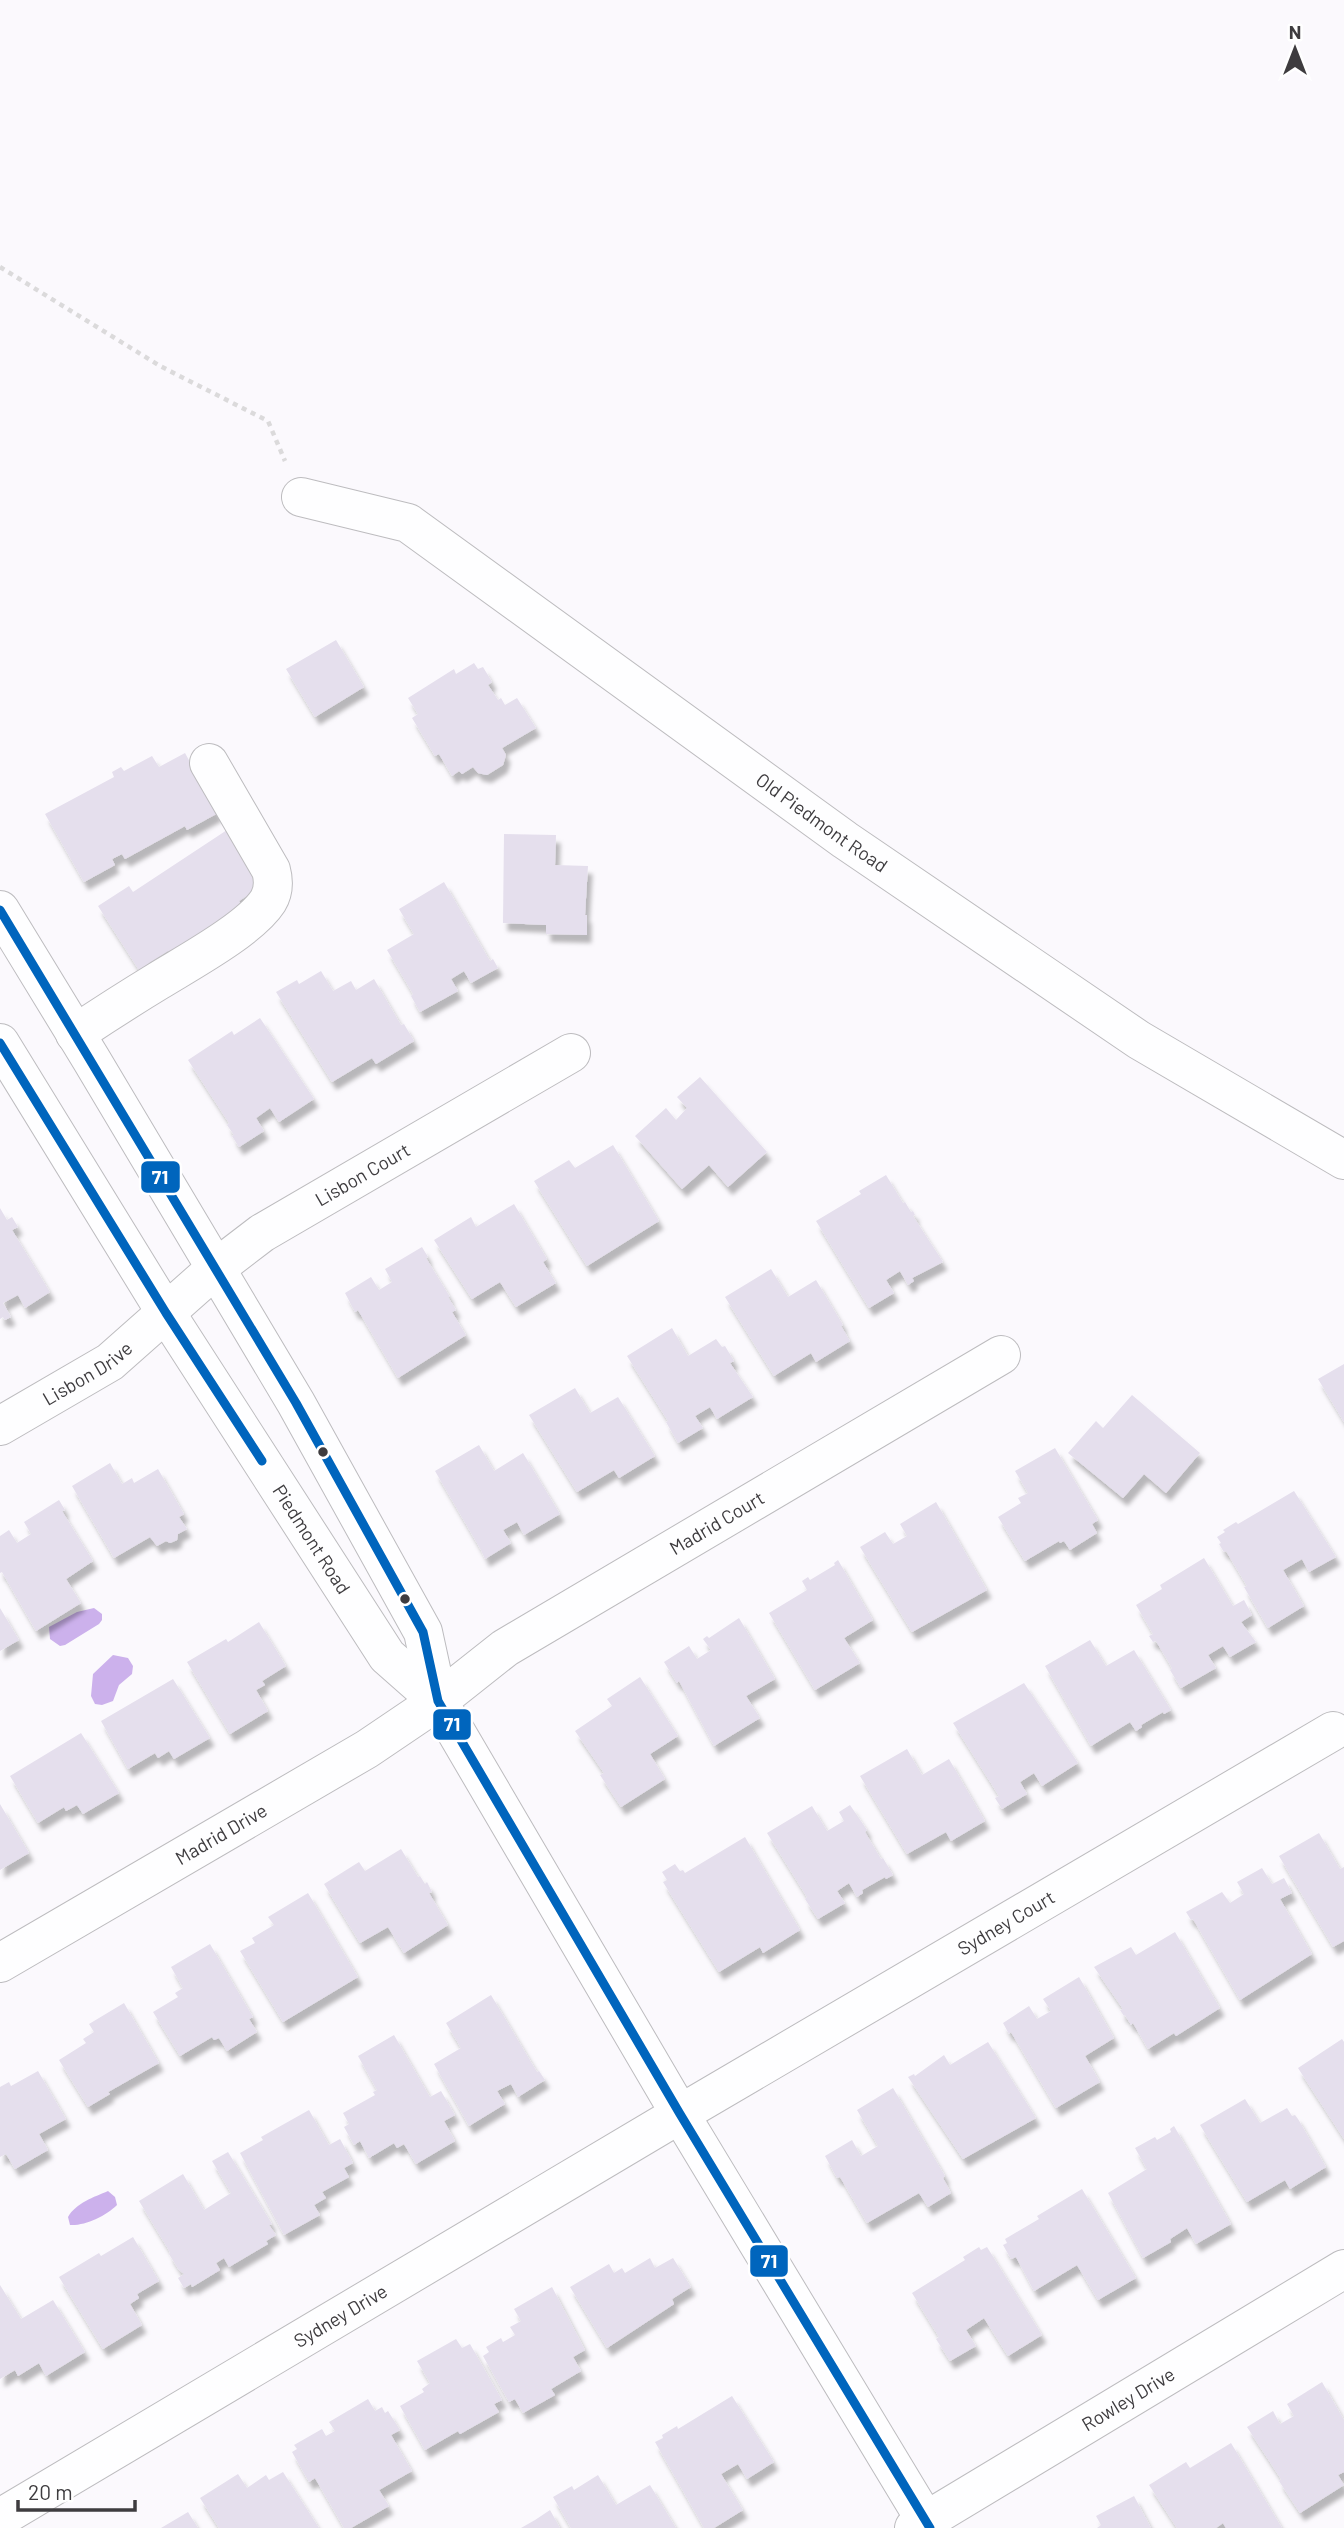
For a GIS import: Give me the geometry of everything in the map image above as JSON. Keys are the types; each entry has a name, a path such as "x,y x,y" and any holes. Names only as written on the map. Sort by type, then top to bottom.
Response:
{"street":[{"name":"Old Piedmont Road","path":"301,497 408,523 845,840 1139,1040 1344,1160"},
{"path":"75,1034 214,946 244,925 268,902 275,884 271,870 209,763"},
{"name":"Piedmont Road","path":"0,910 296,1403 423,1632 438,1701 923,2526"},
{"name":"Piedmont Road","path":"0,1043 166,1313 387,1656 438,1701"},
{"name":"Lisbon Court","path":"166,1313 215,1269 270,1228 571,1053"},
{"name":"Lisbon Drive","path":"0,1426 110,1362 166,1313"},
{"name":"Madrid Court","path":"438,1701 505,1648 1002,1355"},
{"name":"Madrid Drive","path":"0,1963 367,1749 438,1701"},
{"name":"Sydney Court","path":"680,2114 1333,1731"},
{"name":"Sydney Drive","path":"0,2518 680,2114"},
{"name":"Rowley Drive","path":"923,2526 1344,2269"}],"path":[{"path":"0,267 160,366 268,421 301,497"}],"shaded area":[{"path":"94,1608 102,1614 99,1624 65,1645 60,1646 50,1639 49,1627 77,1612"},
{"path":"113,1655 128,1658 133,1666 132,1674 119,1685 113,1701 102,1705 95,1704 91,1696 93,1674"},
{"path":"108,2191 115,2197 117,2205 95,2220 70,2225 68,2217 76,2208"}],"building":[{"path":"336,640 364,687 315,717 286,669"},
{"path":"474,663 478,669 483,667 492,682 488,685 498,700 501,698 505,705 517,698 536,728 502,748 506,755 503,765 487,775 478,773 473,767 462,774 459,771 452,776 439,754 435,756 412,718 418,714 408,698 454,669 456,674"},
{"path":"185,753 218,813 187,830 185,826 125,859 122,854 112,859 115,865 84,882 45,814 114,777 112,772 121,767 124,771 152,756 159,767"},
{"path":"227,830 264,885 239,901 242,906 139,970 98,906 129,886 133,892"},
{"path":"504,834 556,835 555,865 588,866 585,915 587,935 546,934 546,925 503,923"},
{"path":"444,882 490,961 493,959 498,968 471,983 464,971 451,979 458,991 420,1012 411,996 413,994 387,950 414,934 399,909"},
{"path":"321,971 333,991 351,981 356,990 374,979 401,1025 404,1024 414,1041 376,1064 372,1058 332,1082 276,992 297,980 299,984"},
{"path":"260,1018 314,1099 279,1122 270,1108 256,1118 264,1131 239,1147 227,1125 229,1123 188,1060 232,1031 234,1035"},
{"path":"700,1077 767,1152 728,1187 709,1165 682,1189 635,1136 666,1108 676,1120 687,1108 677,1097"},
{"path":"613,1145 659,1221 587,1266 534,1181 569,1160 575,1168"},
{"path":"886,1175 903,1203 913,1211 913,1216 943,1262 912,1278 914,1281 908,1285 900,1271 886,1280 894,1293 869,1308 816,1221 861,1194 859,1191"},
{"path":"514,1204 547,1259 543,1262 556,1283 516,1307 500,1282 472,1299 434,1240 471,1217 476,1227"},
{"path":"0,1208 7,1220 12,1217 18,1227 12,1230 50,1292 25,1308 18,1295 3,1303 11,1317 5,1320 3,1317 0,1319"},
{"path":"422,1247 450,1297 456,1310 452,1312 466,1335 398,1378 345,1293 371,1277 379,1290 392,1282 385,1269"},
{"path":"771,1269 788,1297 816,1280 850,1341 816,1362 811,1353 774,1376 725,1297"},
{"path":"672,1328 688,1356 716,1339 722,1347 725,1346 734,1361 730,1363 753,1397 717,1419 710,1407 695,1416 703,1428 678,1443 666,1422 668,1421 627,1356"},
{"path":"1344,1364 1344,1422 1318,1379"},
{"path":"575,1388 590,1413 618,1397 655,1456 619,1478 614,1470 577,1492 529,1415"},
{"path":"1132,1395 1200,1453 1166,1493 1144,1474 1123,1498 1068,1453 1096,1421 1103,1428"},
{"path":"479,1445 494,1471 523,1453 560,1514 524,1535 517,1522 503,1530 511,1543 485,1559 435,1471"},
{"path":"1055,1448 1098,1520 1092,1524 1097,1533 1070,1550 1064,1541 1059,1541 1025,1561 998,1517 1021,1503 1018,1498 1028,1493 1015,1471"},
{"path":"110,1463 122,1484 132,1478 134,1483 158,1469 184,1514 179,1517 187,1529 178,1534 177,1540 170,1543 166,1541 157,1546 150,1537 114,1558 72,1486"},
{"path":"1294,1491 1336,1557 1309,1572 1302,1559 1283,1570 1304,1606 1268,1628 1244,1587 1247,1586 1217,1537 1236,1522 1238,1524"},
{"path":"59,1500 65,1510 62,1511 93,1561 66,1579 81,1603 36,1631 2,1572 0,1573 0,1536 9,1530 17,1543 31,1534 24,1522"},
{"path":"936,1502 987,1590 912,1632 860,1547 885,1532 893,1544 907,1536 900,1524"},
{"path":"1204,1558 1233,1606 1244,1600 1252,1615 1241,1622 1256,1642 1230,1657 1223,1646 1208,1655 1216,1668 1181,1688 1156,1641 1153,1642 1149,1636 1153,1634 1136,1605 1162,1589 1160,1585"},
{"path":"838,1560 873,1620 844,1638 860,1663 815,1690 769,1613 807,1590 802,1581 808,1577 810,1580 835,1565"},
{"path":"0,1608 19,1640 0,1651"},
{"path":"739,1618 775,1679 746,1696 760,1718 714,1746 679,1681 677,1683 664,1662 689,1646 697,1659 711,1650 703,1639 707,1636 709,1638"},
{"path":"259,1622 286,1666 262,1681 265,1685 256,1690 268,1711 230,1734 187,1662 226,1639 228,1642"},
{"path":"1090,1640 1106,1666 1134,1650 1171,1710 1141,1725 1136,1731 1130,1722 1091,1746 1045,1666"},
{"path":"640,1677 678,1736 650,1754 665,1779 621,1807 600,1775 604,1773 575,1731 612,1706 607,1699"},
{"path":"173,1679 210,1738 174,1759 169,1751 158,1758 155,1753 128,1769 101,1721"},
{"path":"1024,1683 1078,1763 1042,1786 1034,1773 1020,1782 1027,1794 1002,1809 995,1798 999,1796 953,1723"},
{"path":"81,1733 119,1793 83,1814 77,1805 66,1811 64,1807 38,1823 10,1776"},
{"path":"907,1749 922,1775 949,1759 985,1821 951,1841 946,1832 907,1854 860,1776"},
{"path":"0,1804 29,1853 0,1870"},
{"path":"850,1805 893,1875 862,1890 863,1893 857,1897 849,1883 837,1891 845,1903 818,1919 767,1833 812,1806 827,1831 844,1821 839,1812"},
{"path":"1319,1833 1340,1869 1344,1867 1344,1941 1333,1947 1279,1856"},
{"path":"745,1837 800,1930 763,1953 760,1947 719,1972 663,1882 667,1880 662,1872 675,1864 685,1873"},
{"path":"401,1849 418,1877 420,1876 425,1884 427,1882 432,1892 429,1893 448,1925 404,1953 388,1927 360,1943 324,1884 359,1862 365,1871"},
{"path":"1262,1868 1272,1884 1284,1878 1292,1893 1280,1899 1312,1954 1240,2000 1193,1919 1191,1920 1186,1912 1222,1892 1230,1903 1244,1894 1237,1882"},
{"path":"308,1893 358,1977 283,2022 240,1951 255,1943 252,1938 274,1925 268,1917"},
{"path":"1175,1932 1220,2008 1176,2036 1174,2033 1148,2049 1094,1967 1131,1947 1136,1955"},
{"path":"210,1944 253,2017 249,2019 257,2032 227,2051 219,2038 214,2040 212,2037 180,2056 153,2012 178,1997 175,1993 183,1988 171,1967"},
{"path":"1079,1977 1114,2038 1085,2056 1100,2082 1056,2108 1003,2023 1029,2006 1037,2019 1051,2011 1043,1999"},
{"path":"491,1995 537,2072 539,2071 545,2080 518,2097 511,2084 497,2091 505,2104 469,2126 434,2064 461,2048 446,2023"},
{"path":"124,2003 159,2063 108,2092 110,2094 88,2107 59,2060 86,2043 83,2039 94,2032 89,2024"},
{"path":"394,2035 430,2097 441,2091 455,2115 444,2121 455,2141 416,2164 404,2144 397,2148 394,2143 369,2158 360,2141 354,2145 344,2127 349,2124 343,2113 375,2095 373,2092 377,2090 358,2056"},
{"path":"1342,2039 1344,2042 1344,2139 1298,2068"},
{"path":"988,2042 1036,2118 963,2159 908,2077 914,2074 915,2076 944,2055 950,2065"},
{"path":"38,2071 66,2119 39,2134 48,2150 15,2169 6,2154 0,2157 0,2087 9,2082 11,2086"},
{"path":"893,2088 945,2176 943,2178 951,2193 928,2207 919,2193 867,2223 825,2156 852,2140 861,2156 878,2146 857,2110"},
{"path":"1245,2099 1260,2123 1287,2108 1292,2116 1295,2115 1298,2119 1326,2167 1290,2189 1285,2180 1247,2202 1200,2125"},
{"path":"309,2110 329,2145 340,2139 353,2163 344,2168 349,2177 322,2192 326,2198 314,2205 320,2215 284,2235 240,2153 263,2140 261,2137"},
{"path":"1174,2126 1231,2224 1196,2244 1187,2228 1170,2239 1171,2242 1143,2258 1108,2193 1147,2169 1135,2148 1155,2137 1157,2140 1171,2132 1170,2129"},
{"path":"228,2152 276,2235 266,2241 268,2244 229,2267 224,2258 216,2263 220,2270 192,2287 191,2284 184,2288 178,2278 184,2274 169,2254 139,2201 183,2174 204,2210 231,2193 212,2161"},
{"path":"1082,2189 1136,2278 1098,2300 1077,2265 1034,2291 1016,2257 1011,2259 1003,2245 1007,2243 1005,2239"},
{"path":"133,2237 159,2281 137,2294 139,2298 130,2304 142,2325 103,2349 59,2277"},
{"path":"979,2247 981,2250 987,2247 1042,2335 1008,2356 984,2318 966,2330 976,2346 950,2361 936,2339 939,2337 912,2293 965,2260 963,2257"},
{"path":"650,2258 655,2268 673,2258 691,2287 672,2299 674,2304 607,2348 570,2287 609,2264 614,2273 622,2268 625,2273"},
{"path":"0,2285 21,2319 53,2300 85,2352 46,2376 39,2363 18,2376 15,2370 0,2379"},
{"path":"552,2287 585,2350 573,2357 581,2371 551,2389 555,2395 523,2413 515,2399 509,2402 483,2356 489,2352 486,2347 501,2338 503,2342 515,2335 510,2327 521,2321 514,2309"},
{"path":"456,2339 462,2348 470,2344 502,2400 494,2404 499,2412 425,2450 400,2406 424,2392 422,2389 430,2383 417,2361"},
{"path":"1322,2382 1344,2420 1344,2472 1338,2475 1344,2485 1300,2513 1247,2427 1273,2411 1280,2424 1294,2416 1287,2404"},
{"path":"732,2396 774,2462 747,2479 738,2464 721,2474 743,2510 714,2528 704,2528 655,2442 677,2426 678,2429"},
{"path":"368,2399 375,2411 382,2407 385,2413 388,2411 400,2430 391,2435 412,2471 379,2490 389,2506 351,2528 344,2528 315,2478 309,2482 292,2452 297,2449 294,2445 322,2429 326,2436 335,2431 329,2422"},
{"path":"1231,2443 1282,2528 1226,2528 1223,2523 1216,2528 1177,2528 1149,2485 1186,2462 1190,2468"},
{"path":"283,2472 319,2528 219,2528 200,2498 238,2474 247,2488 266,2475 269,2480"},
{"path":"598,2475 616,2505 650,2485 676,2528 571,2528 553,2497 572,2486 574,2490"},
{"path":"1134,2496 1151,2528 1097,2528 1101,2525 1096,2516"},
{"path":"550,2510 560,2528 521,2528 535,2520"},
{"path":"188,2512 198,2528 161,2528"}],"transit line":[{"name":"71","path":"0,910 296,1403 423,1632 438,1701 680,2114 930,2528"},
{"name":"71","path":"0,1043 166,1313 262,1461"}]}
